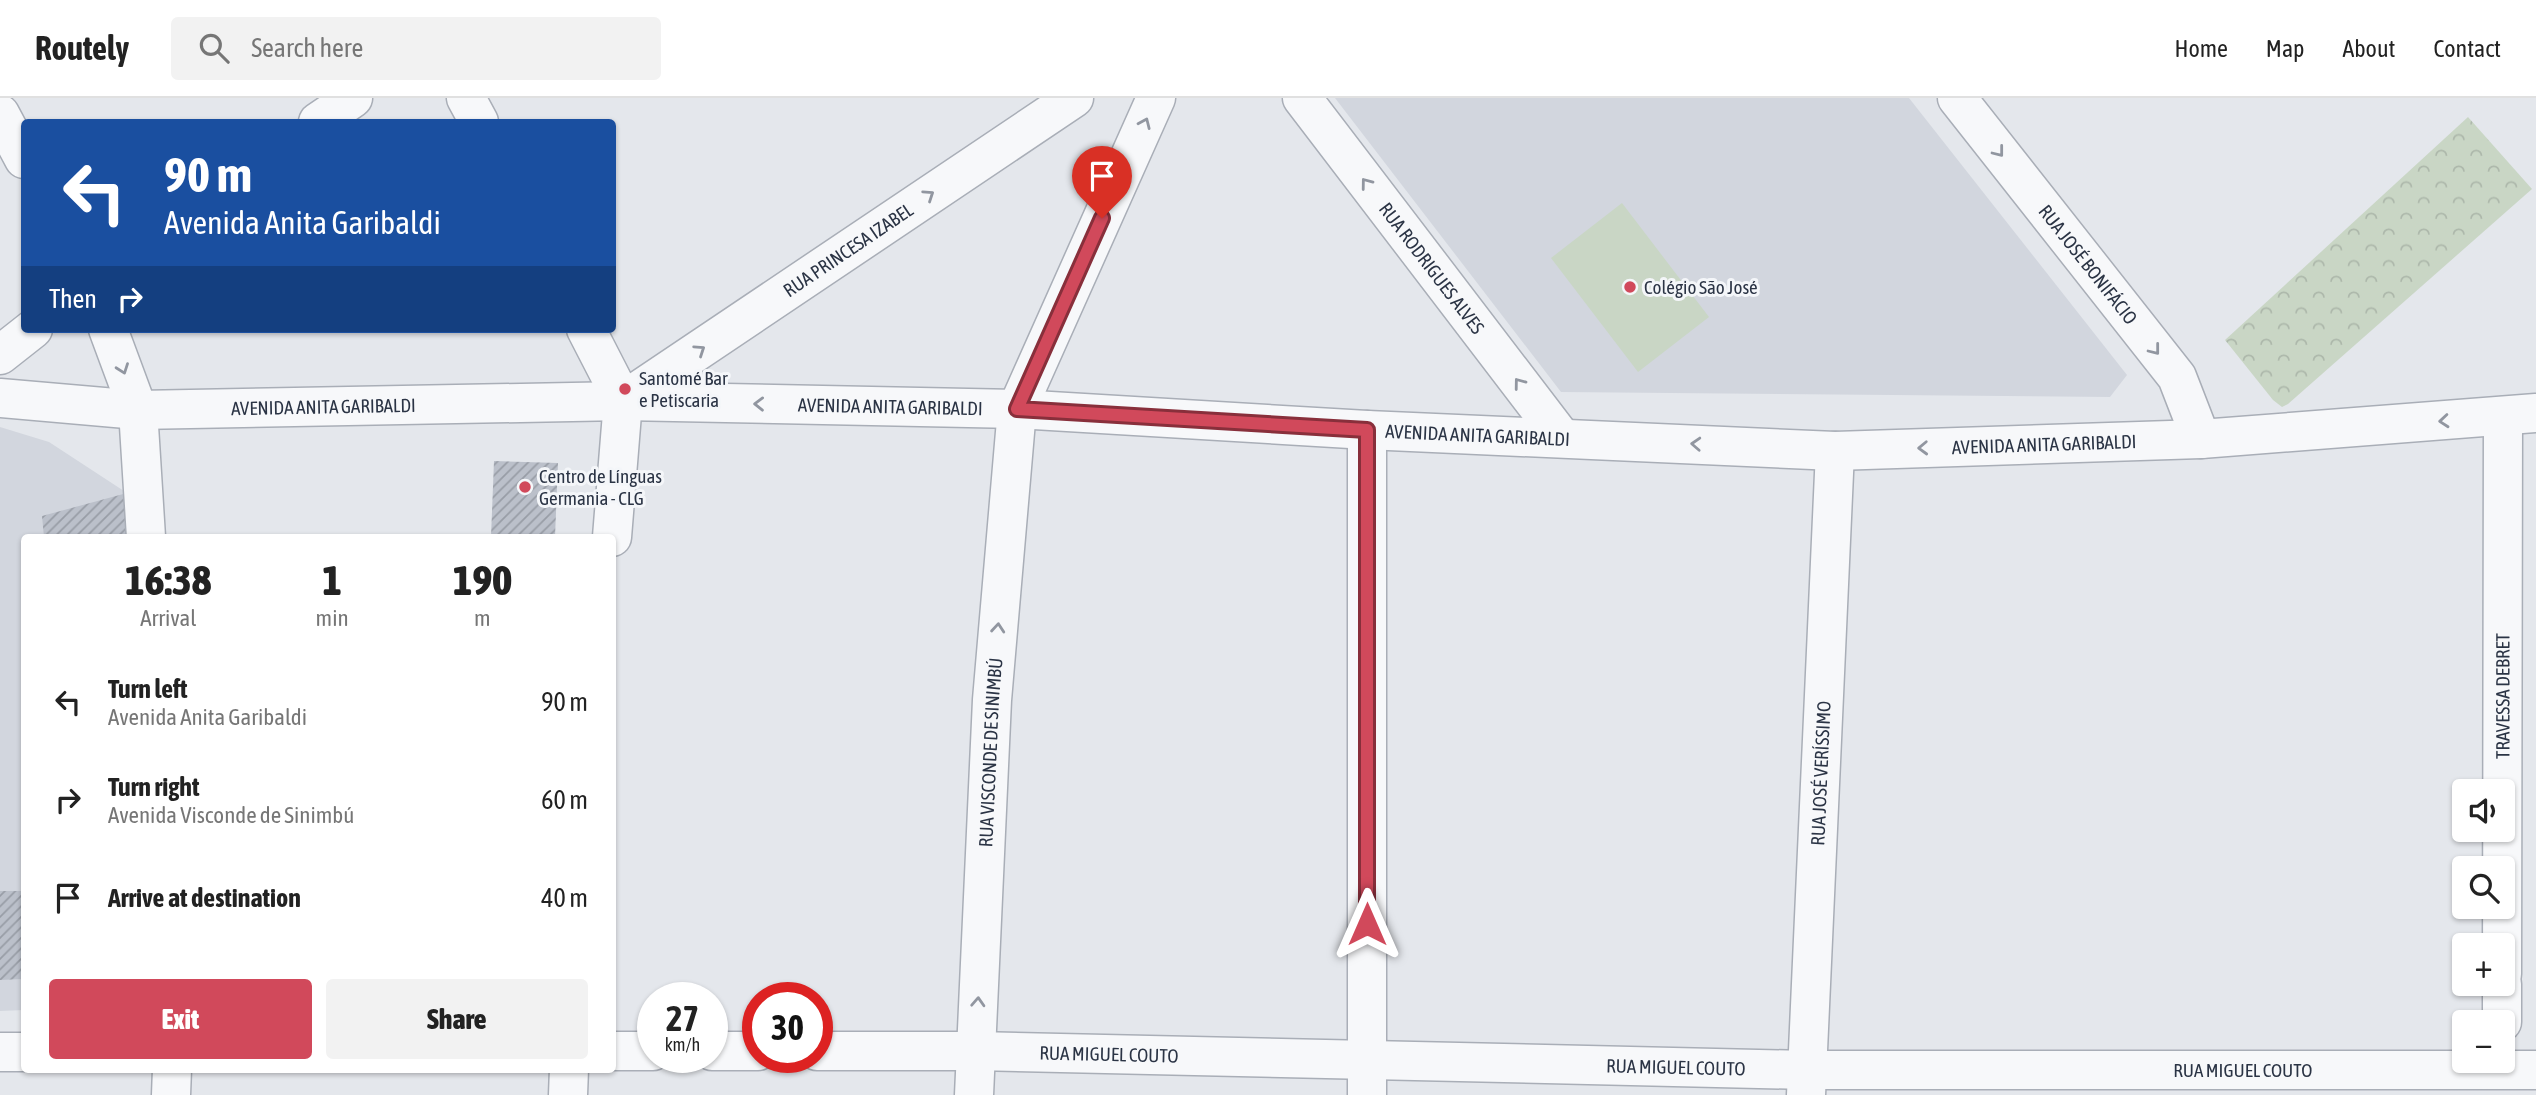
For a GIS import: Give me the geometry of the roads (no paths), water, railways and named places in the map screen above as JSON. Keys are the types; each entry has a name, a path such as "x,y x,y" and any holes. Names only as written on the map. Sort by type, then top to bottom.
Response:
{"street":[{"path":"322,119 353,98"},
{"path":"466,98 476,119"},
{"name":"RUA PRINCESA IZABEL","path":"623,401 1074,98"},
{"name":"RUA VISCONDE DE SINIMBÚ","path":"974,1095 992,700 1017,409 1156,98"},
{"name":"RUA RODRIGUES ALVES","path":"1302,98 1561,437"},
{"name":"RUA JOSÉ BONIFÁCIO","path":"1957,98 2177,377 2201,439"},
{"path":"0,114 21,153"},
{"path":"0,355 28,333"},
{"path":"109,333 138,410 146,534"},
{"path":"588,333 623,401 612,534"},
{"name":"AVENIDA ANITA GARIBALDI","path":"0,398 138,410 623,401 1017,409 1367,430 1835,451 2201,439 2519,415"},
{"name":"TRAVESSA DEBRET","path":"2503,933 2519,415"},
{"path":"1367,430 1367,1078"},
{"name":"RUA JOSÉ VERÍSSIMO","path":"1807,1082 1835,451"},
{"path":"616,1051 637,1051"},
{"name":"RUA MIGUEL COUTO","path":"833,1051 975,1051 1367,1078 1807,1082 2511,1074"},
{"path":"0,1052 21,1052"},
{"path":"171,1095 172,1073"},
{"path":"568,1095 569,1073"}],"place":[{"name":"Colégio São José","path":"1630,287"},
{"name":"Santomé Bar e Petiscaria","path":"625,389"},
{"name":"Centro de Línguas Germania - CLG","path":"525,487"}]}
